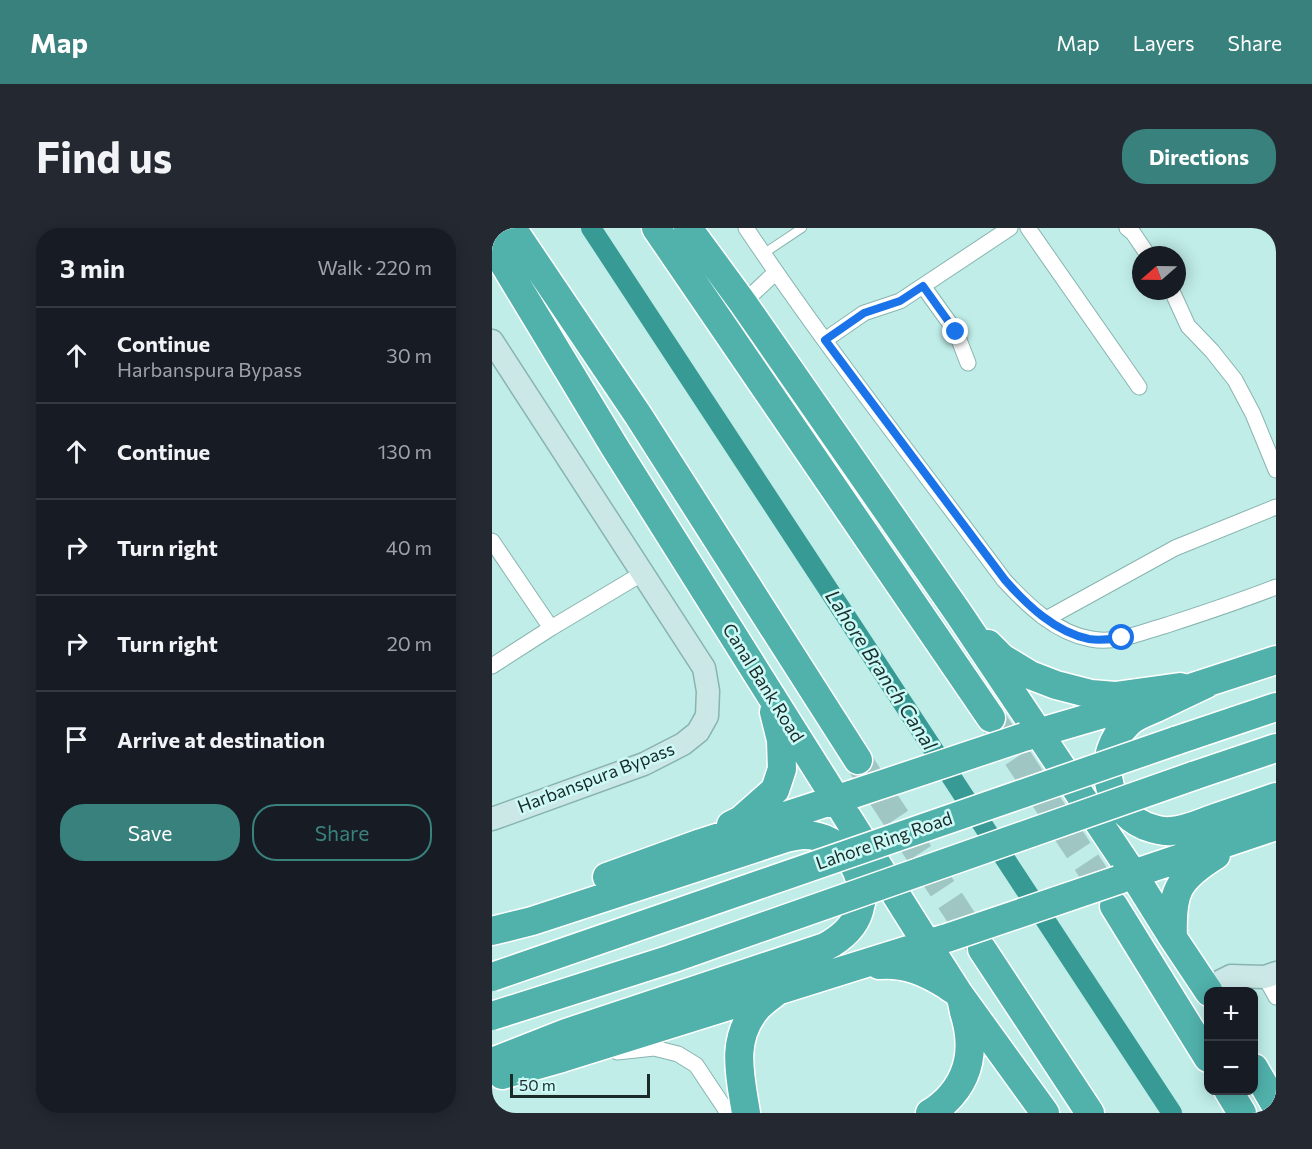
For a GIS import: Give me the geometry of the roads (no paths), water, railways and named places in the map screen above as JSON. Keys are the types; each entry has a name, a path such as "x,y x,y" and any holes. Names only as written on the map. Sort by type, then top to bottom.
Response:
{"highway":[{"path":"512,228 638,415 858,760"},
{"path":"656,228 991,718"},
{"path":"688,228 743,303 959,614 1122,886 1204,1048"},
{"name":"Canal Bank Road","path":"492,244 614,446 768,692 844,797 937,941 959,994 1045,1113"},
{"path":"959,614 1002,658 1030,675 1056,685 1090,694 1115,696 1206,684"},
{"path":"492,918 701,843 1031,735 1206,684 1276,660"},
{"path":"1206,684 1130,722 1116,737 1109,755 1107,775 1112,795 1122,810 1136,822 1153,829 1171,831 1189,828 1276,797"},
{"path":"701,843 741,820 775,790 782,769 782,740 768,692"},
{"name":"Lahore Ring Road","path":"492,977 1276,708"},
{"path":"492,1016 670,959 1276,748"},
{"path":"492,1078 1122,886 1276,826"},
{"path":"492,932 786,838 804,835 822,838 838,846 851,859 859,876 862,893 860,910 852,926 840,939 825,948 566,1033 492,1062"},
{"path":"1173,938 1174,899 1183,881 1197,867 1240,839"},
{"path":"1122,886 1173,938 1206,987"},
{"path":"982,949 1090,1113"},
{"path":"856,967 886,964 913,967 959,994 971,1047 966,1071 954,1093 930,1113"},
{"path":"746,1113 738,1053 744,1028 758,1007 777,991"},
{"path":"1258,1075 1276,1106"},
{"path":"740,1078 749,1103 757,1113"},
{"path":"1231,1095 1242,1113"}],"street":[{"path":"746,228 825,340 1005,580 1024,601 1046,618 1066,631 1092,640 1122,638 1222,607 1276,587"},
{"path":"825,340 864,313 900,301 1010,228"},
{"path":"1028,228 1139,387"},
{"path":"1127,228 1142,246"},
{"path":"743,303 776,272"},
{"path":"923,286 956,332 968,363"},
{"path":"1176,300 1188,326 1235,380 1276,470"},
{"name":"Harbanspura Bypass","path":"492,341 704,668 708,691 706,716 698,732 683,744 644,764 492,819"},
{"path":"1046,618 1175,548 1276,507"},
{"path":"492,541 551,628"},
{"path":"492,666 643,573"},
{"path":"1213,987 1231,976 1272,982"},
{"path":"562,1058 654,1048 678,1054 696,1065 729,1113"}],"lane":[{"path":"763,254 802,228"}],"waterway":[{"name":"Lahore Branch Canal","path":"591,228 1172,1113"}],"tunnel":[{"path":"994,722 1114,904"},
{"path":"858,760 982,949"}]}
